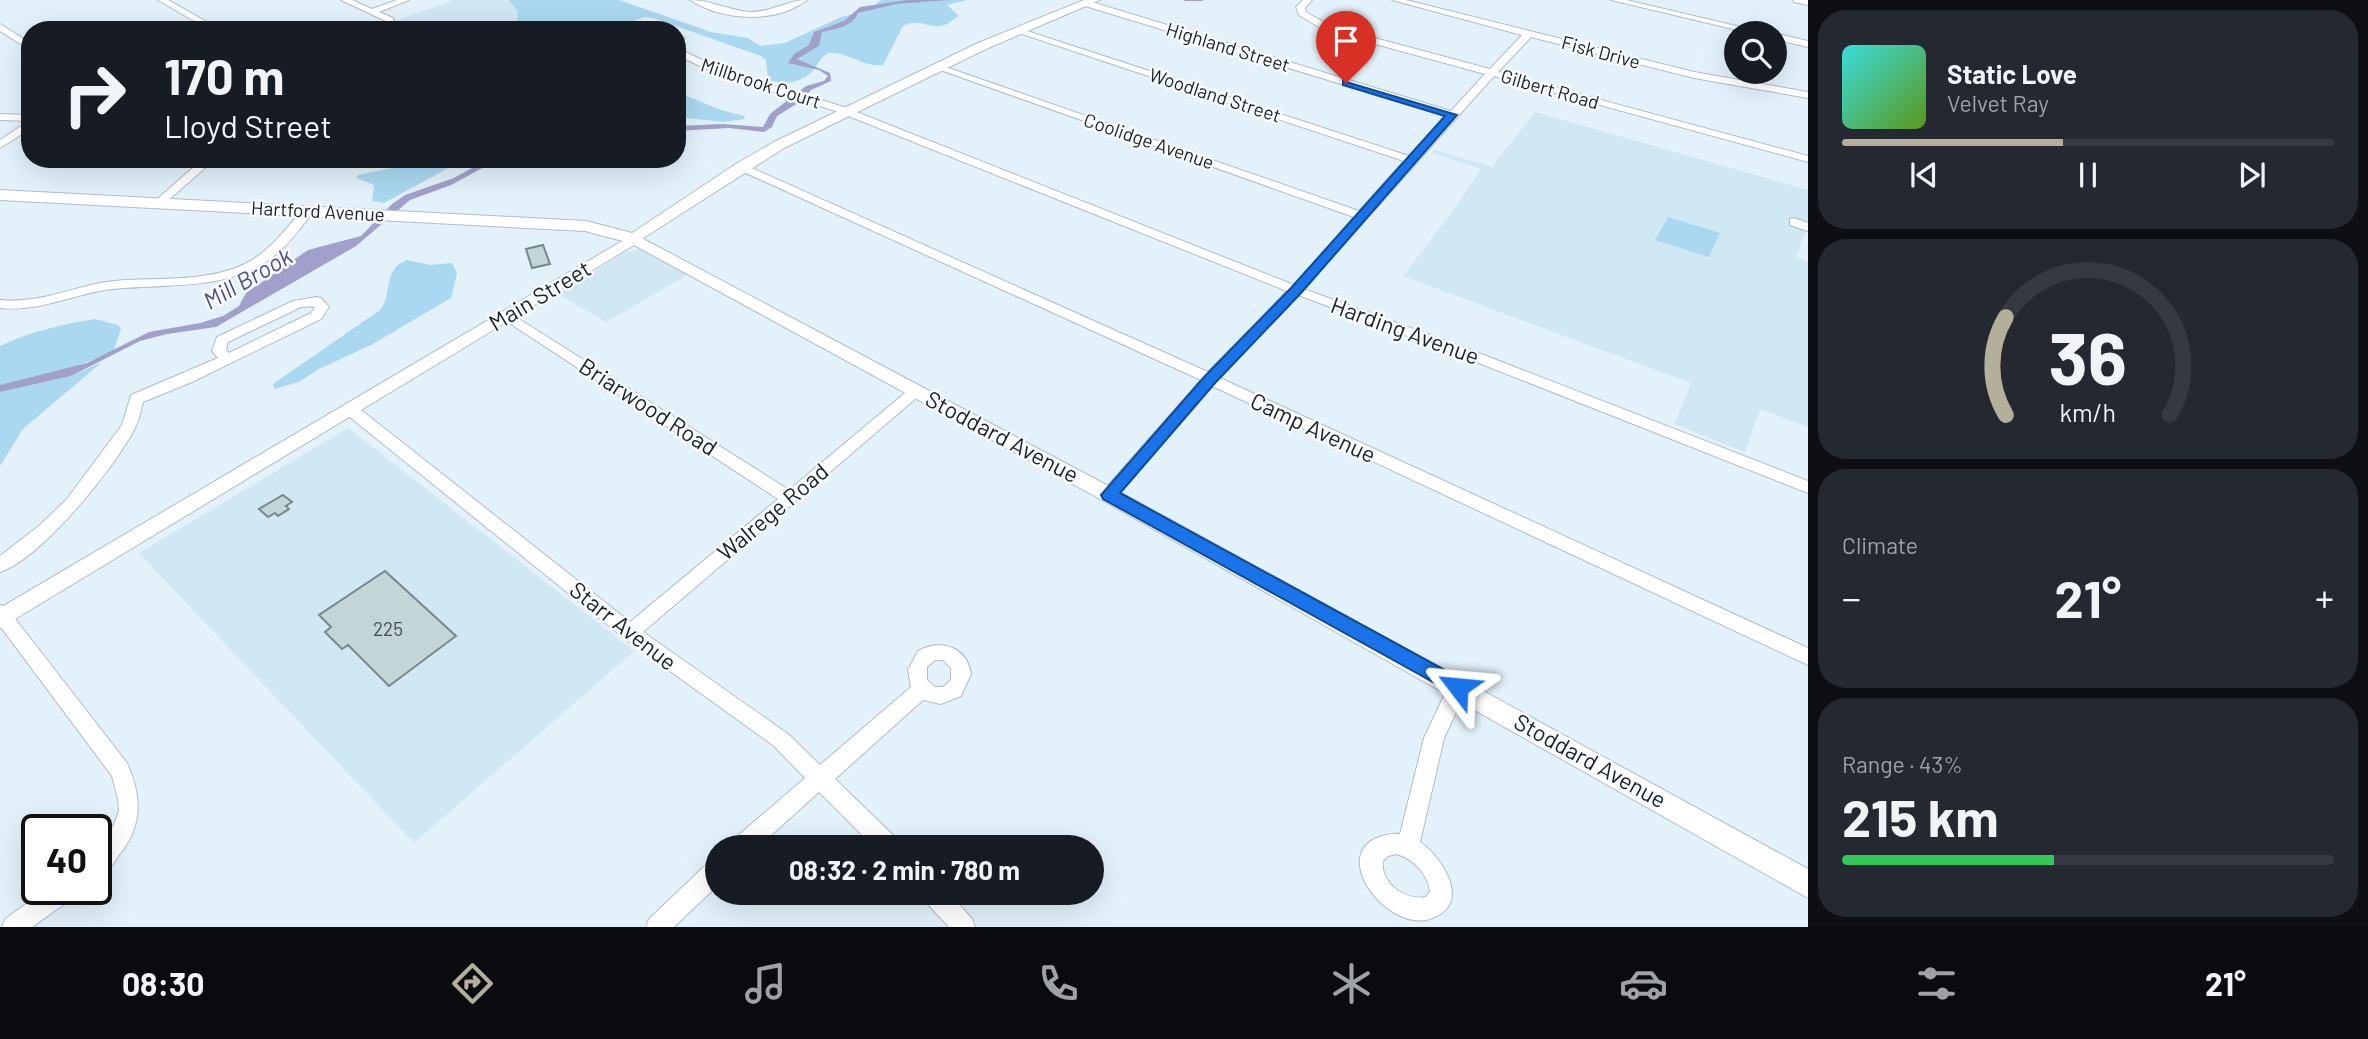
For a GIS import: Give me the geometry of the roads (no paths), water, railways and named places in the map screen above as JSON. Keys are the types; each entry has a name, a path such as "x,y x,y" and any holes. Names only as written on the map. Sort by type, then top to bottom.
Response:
{"main road":[{"name":"Main Street","path":"634,239 741,167 937,67 1090,2"},
{"name":"Hartford Avenue","path":"0,195 586,226 634,239"}],"street":[{"path":"162,0 200,21"},
{"path":"345,0 390,20"},
{"path":"371,12 405,0"},
{"path":"694,0 739,14 758,16 778,12 803,0"},
{"name":"Fisk Drive","path":"1396,0 1682,72 1808,95"},
{"path":"1432,9 1442,0"},
{"path":"1615,0 1724,25"},
{"path":"1797,0 1808,2"},
{"name":"Highland Street","path":"1090,2 1452,115"},
{"name":"Gilbert Road","path":"1304,4 1307,18 1327,28 1808,159"},
{"path":"0,27 21,41"},
{"name":"Woodland Street","path":"1018,31 1411,160"},
{"path":"1109,495 1210,379 1296,290 1411,160 1530,33"},
{"path":"1787,39 1808,44"},
{"name":"Millbrook Court","path":"686,55 724,74 847,112"},
{"name":"Coolidge Avenue","path":"937,67 1361,216"},
{"name":"Harding Avenue","path":"847,112 1296,290 1479,358 1808,487"},
{"path":"1631,127 1641,114"},
{"path":"0,117 21,118"},
{"path":"0,145 21,130"},
{"name":"Camp Avenue","path":"741,167 1210,379 1808,657"},
{"path":"159,203 200,168"},
{"path":"0,304 41,302 117,284 203,281 236,271 268,255 308,211"},
{"path":"1794,222 1808,226"},
{"name":"Main Street","path":"1,616 351,410 634,239"},
{"name":"Stoddard Avenue","path":"634,239 1109,495 1808,884"},
{"path":"0,565 46,530 73,503 129,426 136,399 228,359 316,316 322,307 316,301 298,304 222,340 219,351 228,359"},
{"name":"Briarwood Road","path":"508,316 789,498"},
{"name":"Walrege Road","path":"630,633 916,391"},
{"name":"Starr Avenue","path":"351,410 630,633 781,740 877,835"},
{"path":"1,616 120,770 130,791 130,817 112,847"},
{"path":"1408,846 1434,738 1458,687"},
{"path":"755,835 923,688"},
{"path":"657,927 705,881"},
{"path":"13,927 44,905"},
{"path":"944,905 964,927"}],"waterway":[{"name":"Mill Brook","path":"1185,0 1202,0"}]}
